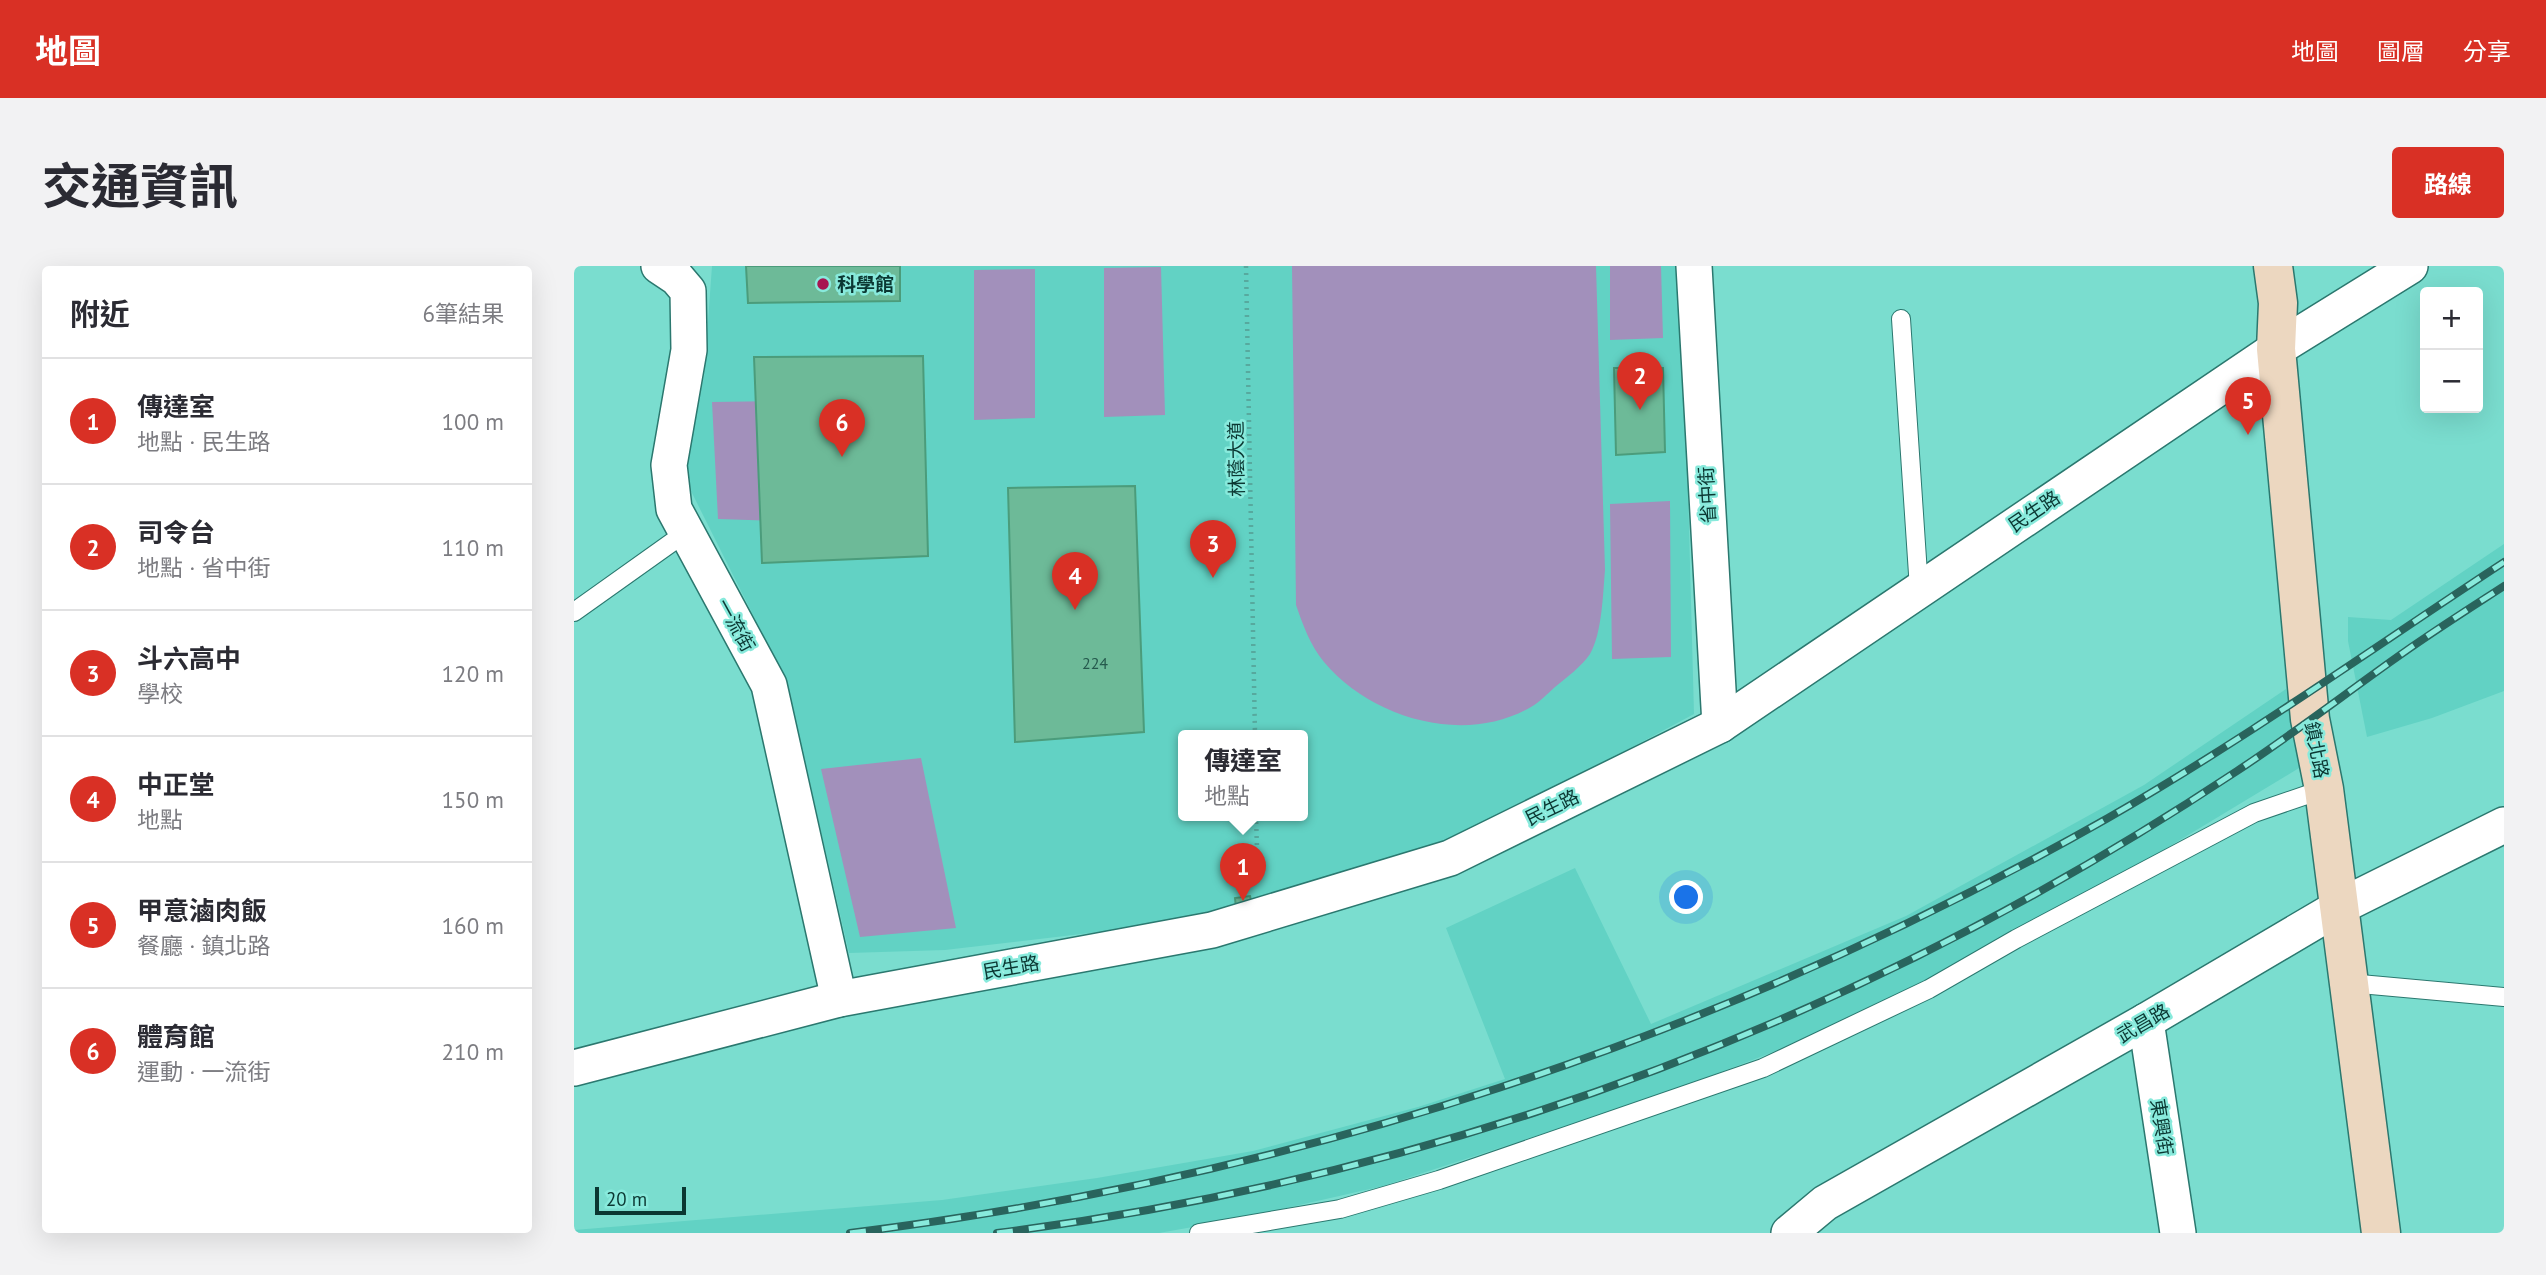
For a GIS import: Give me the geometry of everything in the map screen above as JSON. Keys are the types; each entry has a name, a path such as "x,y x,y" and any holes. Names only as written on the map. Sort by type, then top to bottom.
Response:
{"street":[{"name":"省中街","path":"1694,266 1720,724"},
{"name":"鎮北路","path":"2273,266 2278,303 2276,349 2310,719 2324,789 2381,1233"},
{"name":"民生路","path":"574,1068 839,999 1212,930 1450,858 1720,724 2276,349 2410,266"},
{"name":"一流街","path":"671,270 688,291 689,350 669,465 674,509 769,685 839,999"},
{"name":"武昌路","path":"1789,1233 1825,1203 2146,1021 2340,906 2504,825"},
{"name":"東興街","path":"2146,1021 2178,1233"}],"lane":[{"path":"1901,319 1919,589"},
{"path":"574,612 685,533"},
{"path":"1199,1233 1340,1209 1439,1180 1763,1068 1929,989 2015,939 2254,813 2324,789"},
{"path":"2349,983 2504,997"}],"path":[{"name":"林蔭大道","path":"1246,266 1255,730"},
{"path":"1256,821 1258,916"}],"shaded area":[{"path":"712,266 1682,266 1694,714 1425,858 1225,917 945,950 849,953 787,683 682,473 704,377"},
{"path":"1292,266 1596,266 1605,570 1601,613 1590,654 1574,672 1531,707 1505,719 1477,724 1448,725 1420,720 1392,711 1344,682 1324,662 1311,642 1296,605"},
{"path":"1610,266 1661,266 1663,338 1610,340"},
{"path":"1161,267 1165,415 1104,417 1104,268"},
{"path":"1035,269 1035,418 974,420 974,270"},
{"path":"772,401 775,521 718,519 712,402"},
{"path":"1670,501 1671,657 1612,659 1610,504"},
{"path":"2504,544 2504,691 2432,718 2367,737 2348,641 2348,617 2391,620"},
{"path":"2286,689 2304,765 2122,875 1921,987 1768,1054 1661,1095 1383,1186 1243,1218 1159,1233 574,1233 574,1230 942,1200 1097,1178 1253,1151 1418,1107 1505,1079 1446,928 1575,868 1651,1024 1906,916 2144,785"},
{"path":"921,758 956,928 860,937 821,769"}],"building":[{"name":"科學館","path":"746,266 900,266 900,301 748,303"},
{"path":"923,356 928,556 762,563 754,357"},
{"path":"1614,368 1663,368 1665,452 1616,455"},
{"path":"1135,486 1144,732 1015,742 1008,488"},
{"path":"1250,896 1252,905 1236,908 1235,898"}],"railway":[{"path":"850,1233 1015,1209 1178,1176 1340,1136 1499,1088 1656,1032 1810,968 1961,897 2108,818 2259,725 2504,562"},
{"path":"997,1233 1133,1213 1268,1186 1402,1152 1533,1113 1663,1067 1791,1015 1915,957 2037,893 2113,849 2257,758 2407,650 2504,586"}],"place":[{"name":"科學館","path":"823,284"},
{"name":"司令台","path":"1640,410"},
{"name":"甲意滷肉飯","path":"2248,435"},
{"name":"體育館","path":"842,457"},
{"name":"斗六高中","path":"1213,578"},
{"name":"中正堂","path":"1075,610"},
{"name":"傳達室","path":"1243,901"}]}
